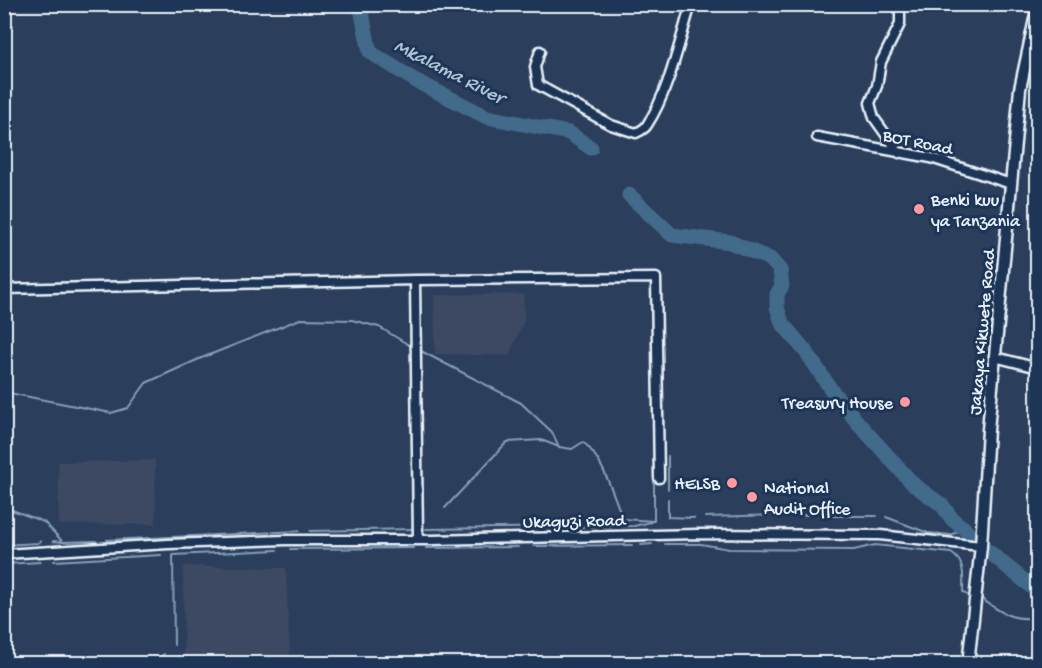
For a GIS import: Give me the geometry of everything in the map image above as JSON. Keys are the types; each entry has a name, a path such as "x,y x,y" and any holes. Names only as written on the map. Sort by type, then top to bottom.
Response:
{"main road":[{"name":"Jakaya Kikwete Road","path":"968,663 981,546 995,357 1020,89 1038,5"}],"street":[{"path":"540,51 535,67 537,85 611,125 636,133 646,127 656,108 670,74 691,4"},
{"path":"897,4 900,11 900,24 881,62 877,86 870,103 874,118 899,153"},
{"name":"BOT Road","path":"817,137 931,158 1011,184"},
{"path":"4,289 415,280 656,278 659,478"},
{"path":"415,280 418,539"},
{"path":"995,357 1038,368"},
{"name":"Ukaguzi Road","path":"4,554 168,544 698,534 880,535 981,546"}],"shaded area":[{"path":"524,294 524,321 509,356 435,354 434,295"},
{"path":"155,460 156,524 59,525 58,462"},
{"path":"183,566 286,568 290,663 184,663"}],"waterway":[{"path":"337,4 362,14"},
{"name":"Mkalama River","path":"360,4 370,52 416,81 487,117 569,133 591,148"},
{"name":"Mkalama River","path":"629,195 672,235 730,242 770,259 780,270 782,286 777,294 777,307 782,323 859,424 914,485 942,505 953,520 970,536"},
{"path":"4,392 111,413 128,408 146,383 199,359 300,319 352,320 379,327 414,348"},
{"path":"419,350 521,403 552,432 559,447 572,449 583,442 602,467 623,519 654,521"},
{"path":"445,508 507,442 541,440 559,447"},
{"path":"654,456 654,521"},
{"path":"668,456 668,489"},
{"path":"668,499 668,517 694,518"},
{"path":"4,507 44,522 63,542"},
{"path":"705,517 776,515"},
{"path":"788,515 807,515"},
{"path":"819,516 877,516"},
{"path":"886,517 928,533 951,535 964,528"},
{"path":"426,529 634,526 651,522"},
{"path":"310,531 414,529"},
{"path":"107,540 299,531"},
{"path":"4,545 41,541"},
{"path":"53,541 96,541"},
{"path":"641,545 652,544"},
{"path":"665,544 701,544 729,549 854,550 875,545 951,553 961,565 963,592 967,595"},
{"path":"534,546 632,545"},
{"path":"426,548 518,547"},
{"path":"290,549 413,548"},
{"path":"174,645 173,555 277,550"},
{"name":"Mkalama River","path":"988,551 1038,592"},
{"path":"54,561 161,555"},
{"path":"4,564 41,562"},
{"path":"982,599 1008,615 1038,618"},
{"path":"152,664 164,654"}],"place":[{"name":"Benki kuu ya Tanzania","path":"919,209"},
{"name":"Treasury House","path":"905,402"},
{"name":"HELSB","path":"732,483"},
{"name":"National Audit Office","path":"752,497"}]}
